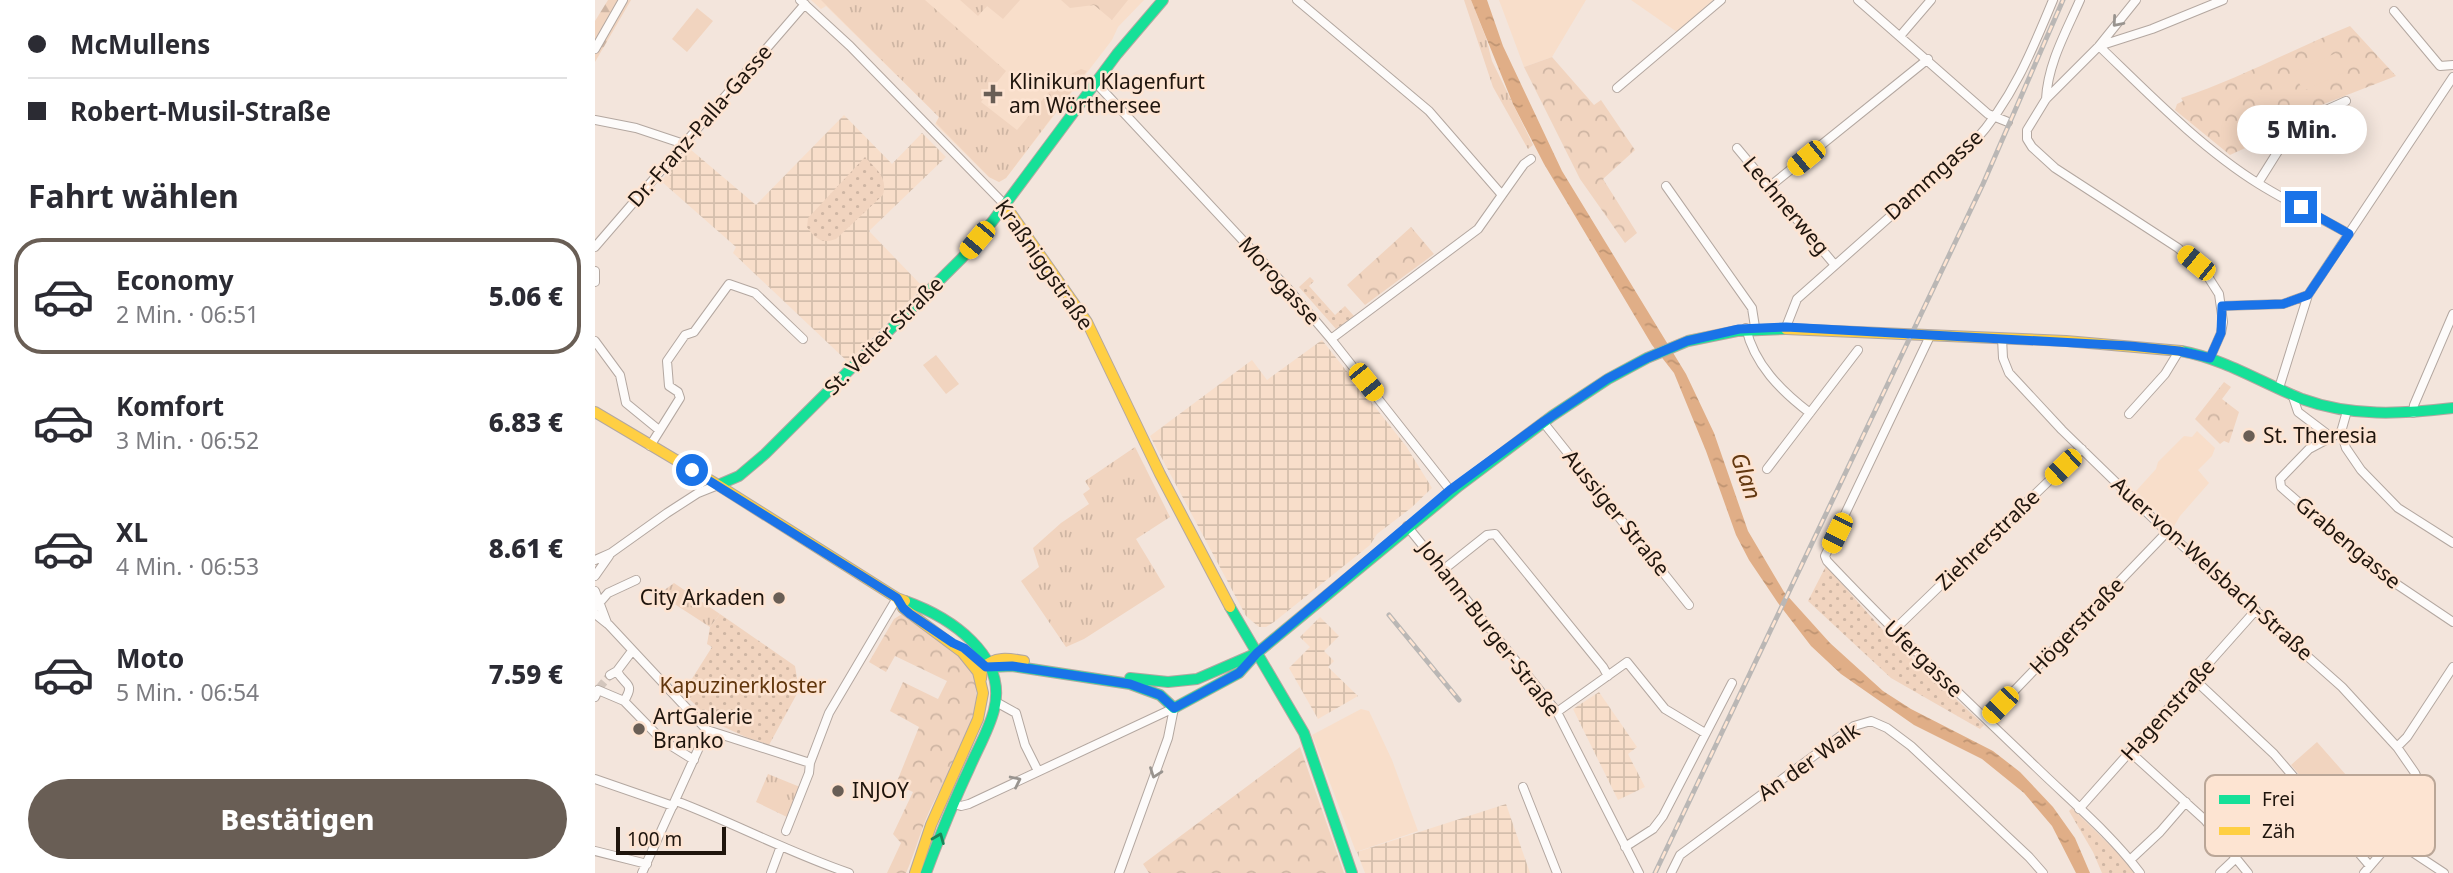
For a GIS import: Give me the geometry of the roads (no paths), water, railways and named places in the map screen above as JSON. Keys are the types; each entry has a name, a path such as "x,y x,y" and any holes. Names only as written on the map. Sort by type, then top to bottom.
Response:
{"main road":[{"name":"St. Veiter Straße","path":"718,485 740,476 765,454 962,258 1005,205 1128,40 1163,0"},
{"name":"Kraßniggstraße","path":"1005,205 1087,322 1160,474 1257,653 1304,733 1352,873"},
{"path":"897,598 903,608 985,667 1012,666 1130,684 1160,695 1174,708 1239,673 1257,653 1450,490 1607,379 1681,344 1751,328 1786,327 2001,338 2179,351 2229,364 2292,394 2347,411 2413,413 2453,408"},
{"path":"595,412 970,640 996,683 996,702 926,873"},
{"path":"985,667 1003,657 1145,681 1168,682 1197,679 1257,653"},
{"path":"915,873 931,825 978,719 985,667"},
{"path":"948,787 954,803"}],"street":[{"path":"595,49 623,0"},
{"path":"1297,0 1429,111 1502,195"},
{"path":"1617,88 1721,0"},
{"path":"1858,0 1995,117 2007,122"},
{"path":"1901,35 1931,0"},
{"name":"Dammgasse","path":"1786,327 1797,299 1972,143 1995,117 2014,85 2053,0"},
{"path":"2046,99 2054,59 2080,0"},
{"path":"2136,0 2099,46 2046,99 2027,131 2027,139 2032,147 2055,167 2156,233 2196,263 2213,282 2222,306 2221,333 2210,358"},
{"path":"2099,46 2152,29 2223,0"},
{"name":"Dr.-Franz-Palla-Gasse","path":"595,247 803,2"},
{"name":"Kraßniggstraße","path":"803,2 850,46 1005,205"},
{"path":"2394,12 2440,66 2453,65"},
{"path":"2099,46 2167,111 2258,183 2349,234"},
{"path":"1769,187 1928,59"},
{"path":"2279,388 2308,295 2453,77"},
{"name":"Morogasse","path":"1096,83 1291,292 1450,490"},
{"path":"2258,183 2295,124 2346,101"},
{"path":"595,120 636,128 684,144"},
{"name":"Lechnerweg","path":"1737,148 1834,264"},
{"path":"1331,339 1478,229 1524,164 1531,159"},
{"path":"1666,186 1752,308 1748,340 1762,365 1789,398 1809,413"},
{"path":"595,271 595,282"},
{"path":"650,446 680,398 678,392 669,386 667,361 685,335 694,332 729,285 755,293 803,339"},
{"path":"2222,306 2283,304 2308,295"},
{"path":"2413,413 2453,314"},
{"name":"Ufergasse","path":"1930,336 1825,556 1893,631 2079,809 2140,873"},
{"name":"Auer-von-Welsbach-Straße","path":"2001,338 2003,358 2009,373 2167,532 2335,680 2397,747 2416,775"},
{"path":"595,341 620,375 626,403 659,430"},
{"path":"1766,469 1858,350"},
{"path":"2129,414 2165,374 2179,351"},
{"path":"2292,394 2298,412 2331,437"},
{"path":"2347,411 2340,432 2346,448 2361,470 2388,500 2453,543"},
{"name":"Aussiger Straße","path":"1543,422 1689,605"},
{"name":"Grabengasse","path":"2340,432 2309,449 2280,479 2281,487 2380,573 2453,622"},
{"name":"Ziehrerstraße","path":"1893,631 2082,449"},
{"name":"St. Veiter Straße","path":"611,554 698,493 718,485"},
{"name":"Johann-Burger-Straße","path":"1407,526 1557,712 1639,873"},
{"name":"Högerstraße","path":"1987,719 2167,532"},
{"path":"1443,570 1487,535 1495,534 1608,676"},
{"path":"595,560 611,554"},
{"path":"595,576 600,565 611,554"},
{"path":"597,605 608,593 636,580"},
{"path":"595,590 597,605 609,625"},
{"path":"786,831 829,713 897,598"},
{"name":"Hagenstraße","path":"2079,809 2256,610"},
{"path":"595,614 609,625 707,730 810,763"},
{"path":"624,701 629,694 629,685 614,673 632,651"},
{"path":"1557,712 1627,662 1665,709 1705,733"},
{"path":"2397,747 2407,737 2453,667"},
{"path":"2195,680 2274,754 2291,775"},
{"path":"1625,847 1653,829 1663,817 1733,683"},
{"path":"598,692 624,701 663,740 694,760"},
{"path":"996,702 1016,713 1025,744 1038,771"},
{"path":"954,803 961,806 969,804 1174,708"},
{"path":"1119,873 1168,738 1174,708"},
{"name":"An der Walk","path":"1671,873 1680,856 1854,726 1871,721 1887,728 1911,746 2043,873"},
{"path":"642,873 707,730"},
{"path":"2130,752 2205,821"},
{"path":"595,779 704,812 845,872"},
{"path":"682,787 687,799 704,812"},
{"path":"1523,787 1557,873"},
{"path":"2130,860 2160,832 2186,802"},
{"path":"771,873 781,846"},
{"path":"595,851 647,864"},
{"path":"2356,856 2367,870 2379,856"},
{"path":"2418,856 2444,873"},
{"path":"2220,873 2236,858 2248,873"}],"water":[{"path":"1471,0 1487,0 1503,46 1562,171 1686,374 1714,433 1748,531 1784,592 1830,643 1883,691 1911,709 1993,751 2020,772 2053,807 2075,838 2090,873 2076,873 2052,826 2024,793 1982,759 1914,725 1841,674 1811,646 1778,603 1736,535 1674,373 1652,345 1544,164 1513,104"}],"tunnel":[{"path":"599,688 610,675"}],"railway":[{"path":"1655,873 1983,184 2063,0"},
{"path":"1389,615 1459,700"}],"place":[{"name":"Klinikum Klagenfurt am Wörthersee","path":"993,94"},
{"name":"St. Theresia","path":"2249,436"},
{"name":"City Arkaden","path":"779,598"},
{"name":"ArtGalerie Branko","path":"639,729"},
{"name":"INJOY","path":"838,791"}],"water label":[{"name":"Glan","path":"1746,476"}],"park label":[{"name":"Kapuzinerkloster","path":"743,686"}]}
